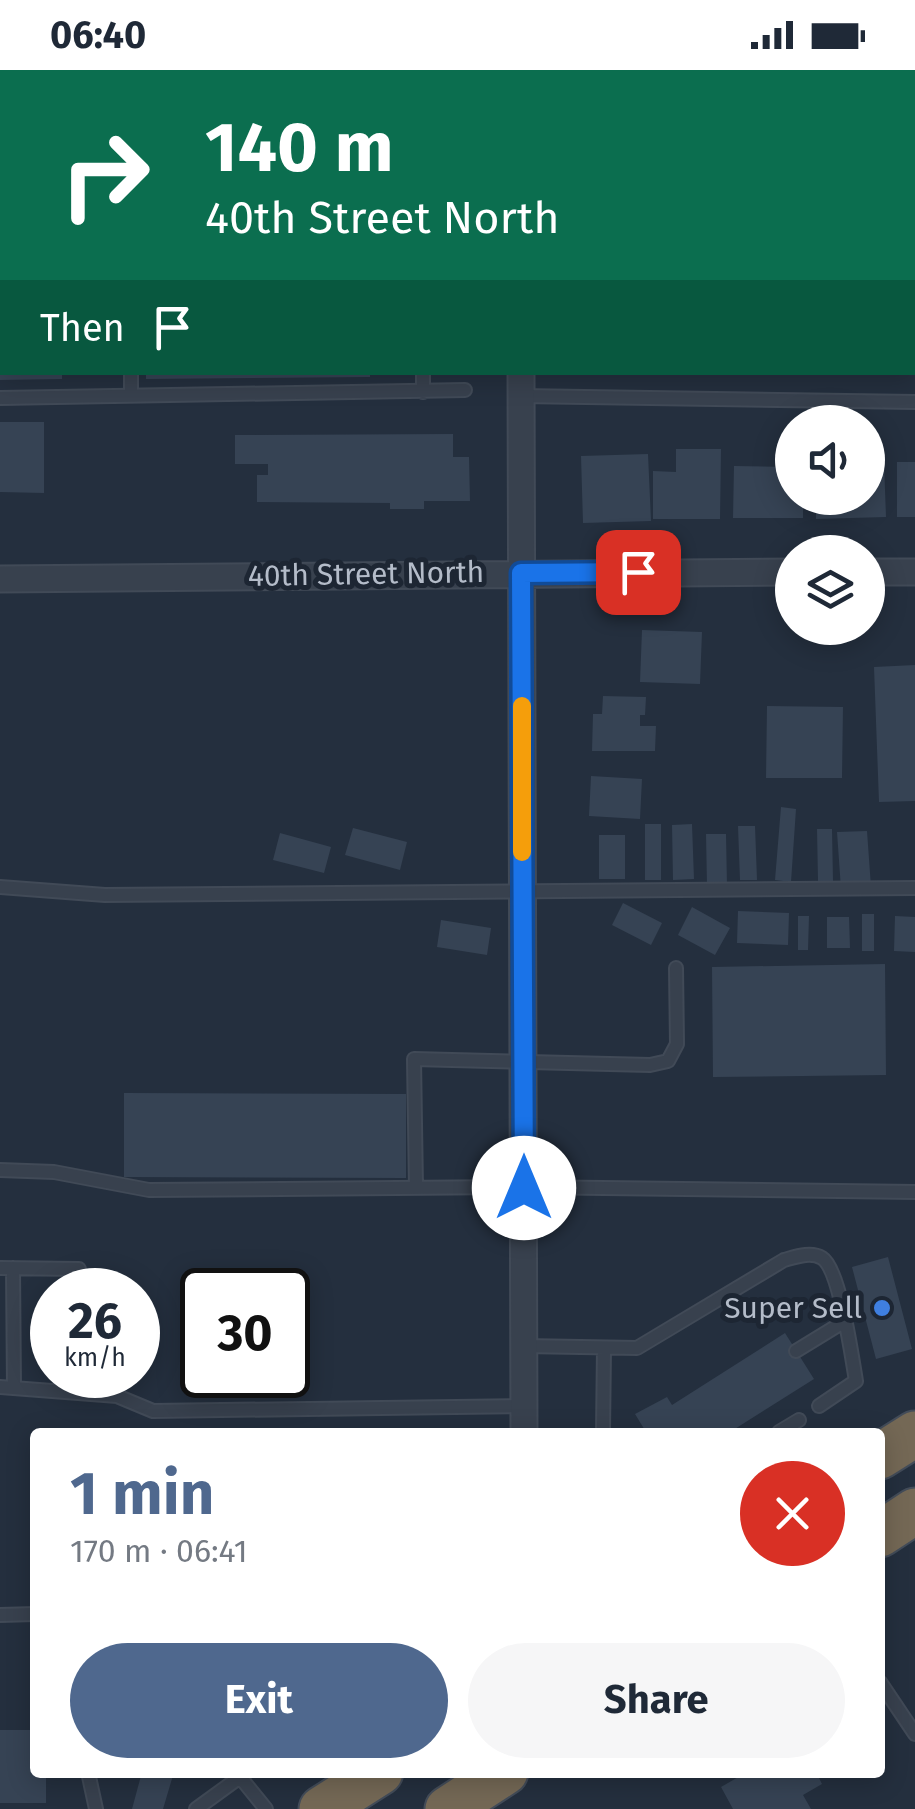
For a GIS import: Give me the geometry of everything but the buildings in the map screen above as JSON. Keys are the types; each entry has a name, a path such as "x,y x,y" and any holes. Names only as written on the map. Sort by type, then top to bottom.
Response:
{"highway":[{"path":"885,1453 915,1434"},
{"path":"885,1531 915,1511"},
{"path":"322,1809 371,1778"},
{"path":"453,1808 496,1778"}],"street":[{"path":"520,384 524,1428"},
{"name":"40th Street North","path":"0,579 775,572"},
{"path":"885,572 915,572"}],"lane":[{"path":"131,375 132,396"},
{"path":"423,375 423,392"},
{"path":"520,384 915,402"},
{"path":"0,398 465,390"},
{"path":"0,887 105,895 915,888"},
{"path":"416,1188 414,1059 650,1065 668,1061 677,1044 676,968"},
{"path":"0,1170 54,1172 149,1190 915,1192"},
{"path":"524,1346 637,1348 784,1260 797,1256 822,1258 831,1268 846,1322 856,1381 819,1406"},
{"path":"6,1268 7,1388"},
{"path":"796,1352 846,1322"},
{"path":"603,1428 604,1348"},
{"path":"122,1398 153,1411 524,1406"},
{"path":"786,1428 799,1420"},
{"path":"0,1615 30,1614"},
{"path":"885,1689 915,1734"},
{"path":"89,1778 96,1809"},
{"path":"196,1809 237,1778"},
{"path":"245,1778 266,1809"}],"slow traffic":[{"path":"522,706 522,852"}],"place":[{"name":"Super Sell","path":"882,1308"}],"route":[{"path":"524,1188 521,573 638,572"}]}
